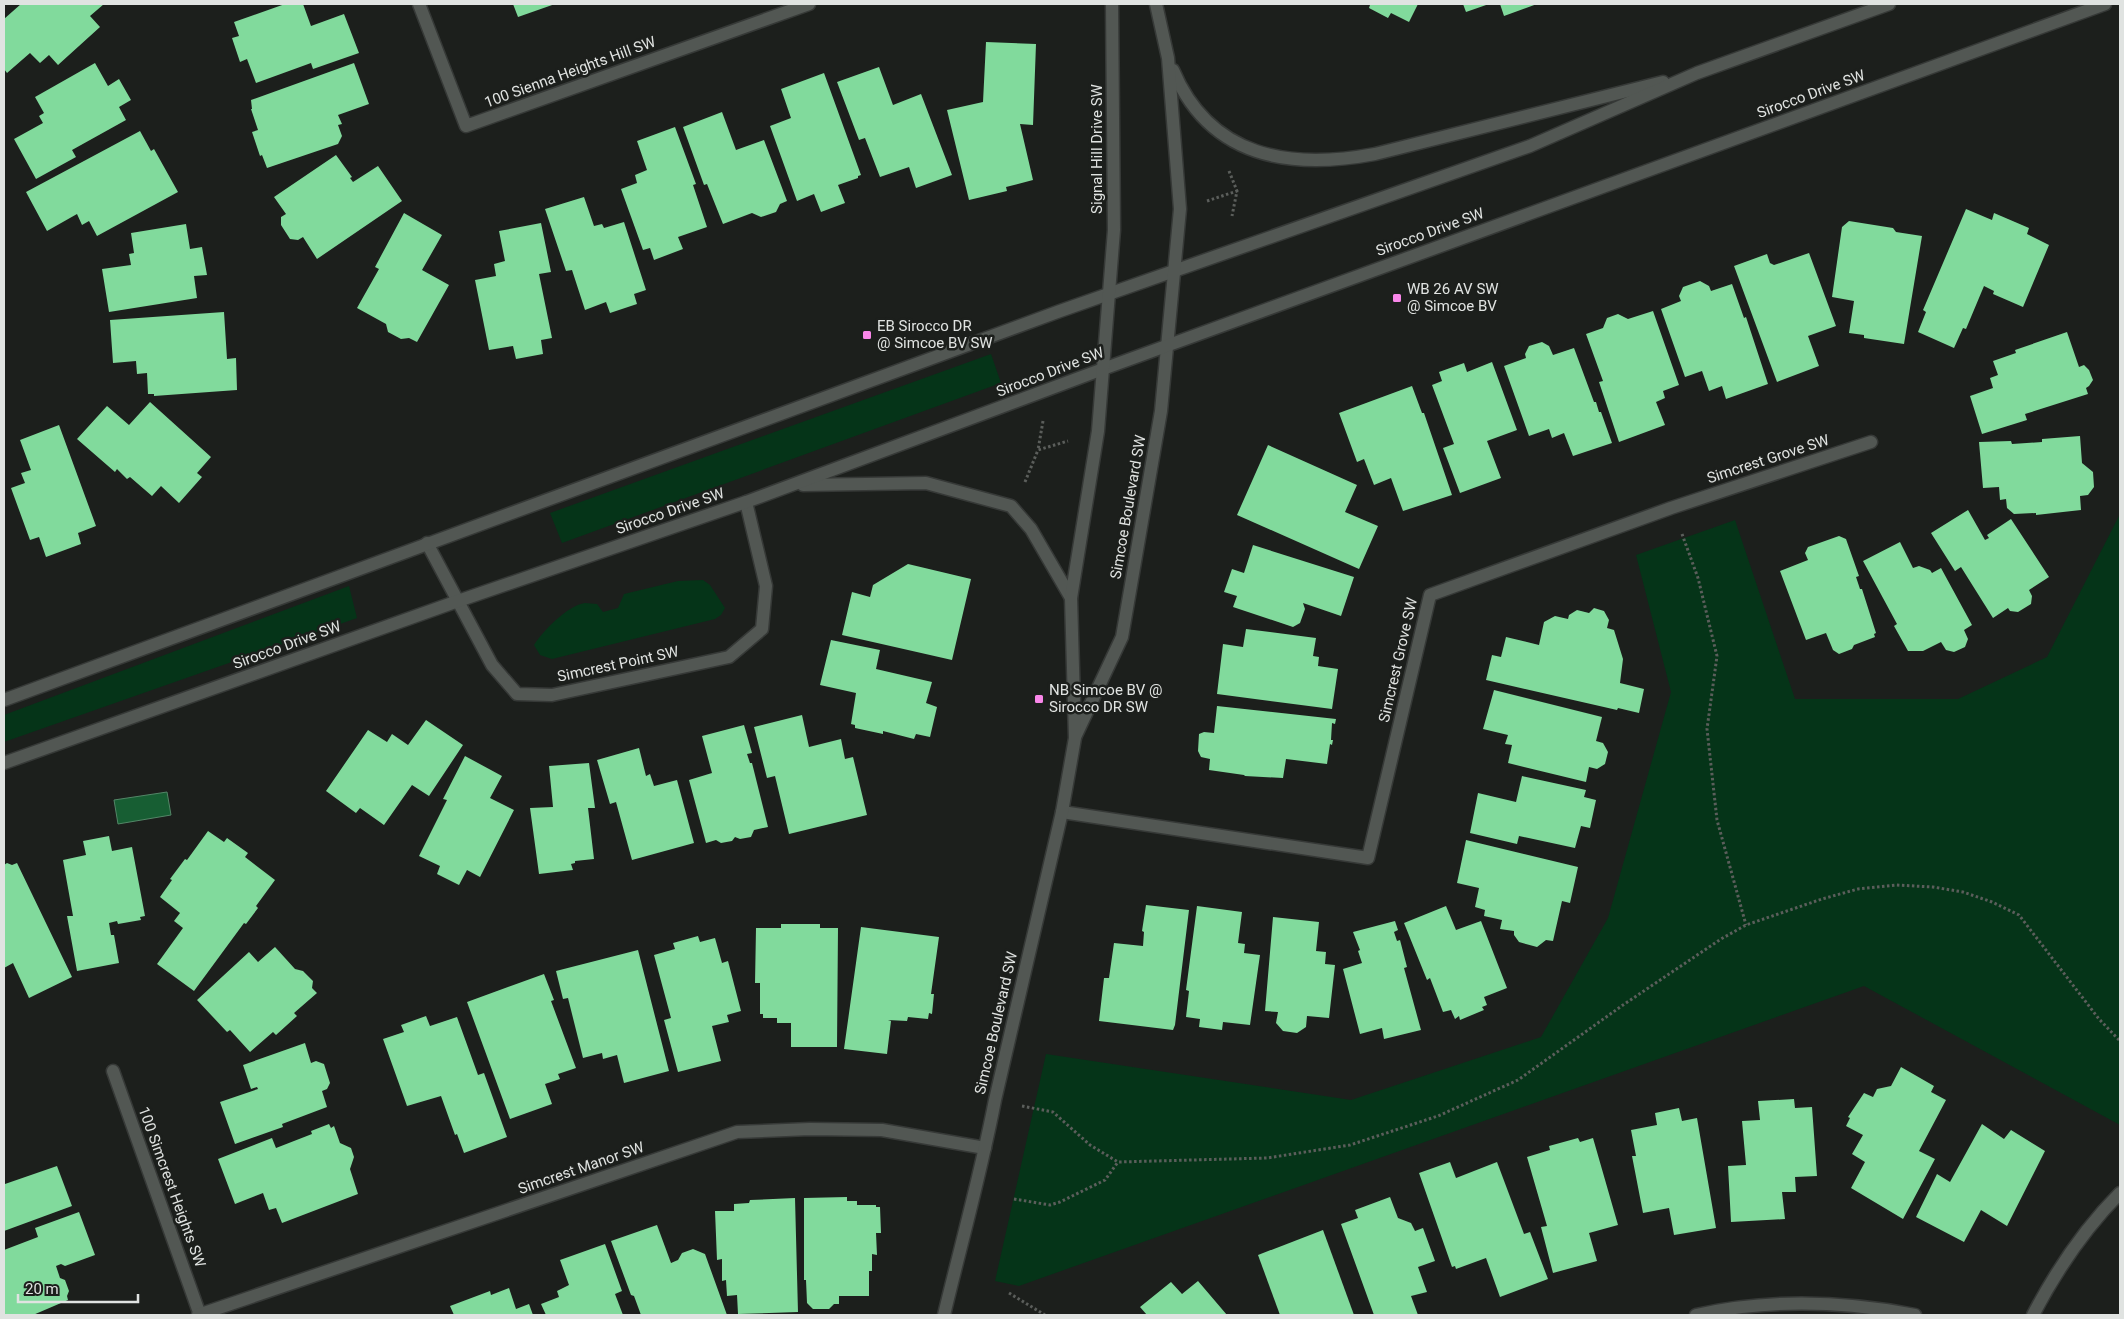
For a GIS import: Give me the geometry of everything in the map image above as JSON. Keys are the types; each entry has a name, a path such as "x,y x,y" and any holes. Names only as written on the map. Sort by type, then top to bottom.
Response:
{"street":[{"name":"100 Sienna Heights Hill SW","path":"418,4 466,126 808,4"},
{"name":"Signal Hill Drive SW","path":"1109,294 1114,230 1112,4"},
{"path":"1156,4 1168,58 1180,209 1174,271"},
{"path":"4,700 1109,294 1530,146 1697,73 1889,4"},
{"name":"Sirocco Drive SW","path":"4,763 458,601 746,502 1167,345 2104,4"},
{"path":"1168,58 1179,85 1196,108 1216,129 1239,146 1291,159 1317,161 1375,154 1697,73"},
{"name":"Simcoe Boulevard SW","path":"1075,738 1122,637 1161,410 1174,271"},
{"name":"Simcoe Boulevard SW","path":"944,1315 985,1148 1062,812 1075,738 1071,598 1098,431 1109,294"},
{"name":"Simcrest Grove SW","path":"1062,812 1368,858 1430,595 1671,508 1871,442"},
{"path":"793,485 926,483 1011,506 1031,529 1071,598"},
{"name":"Simcrest Point SW","path":"427,543 492,665 518,694 552,695 729,656 762,629 766,586 746,502"},
{"name":"100 Simcrest Heights SW","path":"113,1071 199,1315"},
{"name":"Simcrest Manor SW","path":"199,1315 737,1132 810,1129 882,1130 985,1148"},
{"path":"2033,1315 2044,1294 2075,1246 2120,1193"},
{"path":"1696,1315 1775,1304 1831,1304 1915,1315"}],"path":[{"path":"1228,171 1237,191 1232,216"},
{"path":"1204,202 1237,191"},
{"path":"1025,483 1038,450 1043,420"},
{"path":"1038,450 1068,441"},
{"path":"1671,508 1698,578 1717,656 1707,729 1717,820 1746,925"},
{"path":"995,1100 1053,1112 1090,1145 1118,1162 1268,1158 1350,1145 1438,1116 1518,1080 1639,994 1721,939 1746,925 1782,912 1858,890 1896,885 1933,887 1963,892 1992,902 2020,915 2099,1019 2120,1041"},
{"path":"1014,1199 1050,1205 1060,1202 1105,1180 1118,1162"},
{"path":"1009,1293 1045,1315"}],"shaded area":[{"path":"991,354 1001,383 562,543 550,513"},
{"path":"2120,514 2120,1125 1864,986 1019,1286 995,1281 1046,1054 1351,1100 1541,1037 1608,918 1671,692 1636,555 1735,520 1795,699 1958,699 2047,657"},
{"path":"703,580 710,585 725,608 721,615 715,619 552,659 540,655 534,645 556,620 578,605 585,603 597,604 603,612 618,608 624,594 678,581"},
{"path":"349,586 357,618 4,742 4,715"},
{"path":"167,792 171,815 118,824 114,800"}],"building":[{"path":"21,4 104,4 90,16 100,27 58,65 49,55 40,63 30,53 7,73 4,69 4,19"},
{"path":"285,4 303,4 311,26 344,14 359,53 313,69 311,63 256,83 247,59 240,62 232,38 239,36 234,22"},
{"path":"513,4 555,4 518,17"},
{"path":"1367,4 1418,4 1409,22 1391,13 1388,18 1369,8 1370,5"},
{"path":"1463,4 1489,4 1466,12"},
{"path":"1500,4 1537,4 1504,16"},
{"path":"986,42 1036,44 1033,125 1020,124 1033,180 1006,187 1007,191 969,200 947,110 983,102"},
{"path":"95,63 108,86 119,79 131,100 119,107 126,120 72,150 76,157 36,179 14,139 43,123 39,116 44,113 35,97"},
{"path":"354,63 369,104 338,115 342,124 338,125 342,136 338,144 267,168 262,155 260,156 252,132 258,130 251,109 251,100"},
{"path":"879,67 893,105 921,94 952,175 916,188 909,167 880,177 865,138 859,140 837,82"},
{"path":"824,73 861,175 858,178 838,185 845,203 821,212 814,194 797,201 770,126 791,118 781,89"},
{"path":"722,112 736,150 764,140 787,201 780,204 776,212 761,217 752,213 723,224 707,184 704,185 683,127"},
{"path":"675,127 696,184 693,185 707,227 678,237 683,249 654,260 650,248 643,250 621,189 637,183 635,175 647,170 637,141"},
{"path":"140,131 151,151 154,149 178,192 97,236 89,221 82,225 77,214 47,231 26,192"},
{"path":"336,155 352,177 350,178 353,182 378,166 402,201 317,259 303,237 298,240 290,239 281,225 281,217 286,214 274,197"},
{"path":"584,197 594,226 602,224 604,228 624,222 646,290 634,294 637,304 610,313 606,302 585,310 572,270 566,271 545,209"},
{"path":"1966,209 1992,220 1994,213 2029,228 2027,234 2049,245 2023,307 1993,294 1994,291 1984,286 1966,329 1963,328 1954,348 1918,332 1926,312 1923,310"},
{"path":"404,213 442,235 422,270 449,285 417,342 409,338 401,339 388,332 386,324 357,308 379,269 375,267"},
{"path":"1849,221 1893,228 1896,232 1922,236 1904,344 1864,338 1864,335 1849,333 1854,301 1832,297 1842,227"},
{"path":"541,223 551,272 539,274 552,338 541,340 543,354 516,359 513,346 489,350 475,280 496,276 494,264 505,261 499,231"},
{"path":"186,224 190,249 202,247 207,275 194,276 197,298 109,312 102,269 131,265 129,254 134,253 131,233"},
{"path":"1809,253 1836,326 1808,336 1819,366 1777,382 1734,266 1767,254 1770,263 1774,265"},
{"path":"1700,281 1709,286 1711,291 1732,284 1744,318 1746,317 1768,384 1726,399 1722,386 1709,391 1702,371 1685,377 1661,309 1681,301 1679,296 1683,287"},
{"path":"1653,311 1679,385 1663,391 1665,398 1656,402 1665,425 1619,442 1599,382 1603,381 1586,334 1603,328 1607,318 1618,314 1628,319"},
{"path":"224,312 227,359 236,358 237,390 154,396 154,394 148,394 147,373 137,374 136,361 113,363 110,320"},
{"path":"2067,332 2079,367 2084,365 2089,370 2093,380 2086,388 2088,394 2025,414 2027,420 1982,434 1970,396 1993,388 1990,378 1998,375 1993,361 2016,353 2015,350"},
{"path":"1542,342 1549,346 1553,355 1574,348 1612,443 1573,456 1564,433 1552,438 1549,429 1529,436 1504,366 1526,358 1525,354 1529,346"},
{"path":"1492,362 1517,430 1487,441 1501,478 1460,493 1443,448 1454,444 1432,385 1442,381 1439,372 1464,363 1467,372"},
{"path":"1412,386 1422,413 1424,413 1452,495 1403,511 1391,478 1374,485 1364,459 1357,462 1339,413"},
{"path":"150,402 211,457 197,473 202,477 179,503 161,486 152,496 130,477 127,479 117,469 115,472 77,439 107,406 129,425"},
{"path":"59,425 96,526 78,533 81,544 46,557 39,537 30,540 11,488 25,483 21,473 31,470 20,440"},
{"path":"2080,436 2082,463 2093,472 2094,487 2088,495 2080,496 2081,510 2036,515 2036,513 2014,514 2007,508 2006,499 2000,500 1999,487 1983,488 1979,442 2011,441 2012,444 2042,442 2042,439"},
{"path":"1268,445 1357,485 1345,512 1378,526 1359,569 1237,515"},
{"path":"1968,510 1985,540 1989,538 1987,535 2011,519 2049,577 2029,590 2032,596 2031,604 2018,612 2010,611 2008,608 1993,618 1961,567 1955,571 1931,533"},
{"path":"1839,536 1846,539 1859,576 1856,577 1860,589 1862,589 1876,633 1874,634 1875,637 1854,645 1852,649 1839,654 1833,650 1826,633 1806,640 1780,571 1808,560 1805,553 1808,547"},
{"path":"1900,542 1913,568 1919,566 1930,570 1932,573 1941,568 1972,625 1964,630 1968,639 1965,647 1954,652 1946,650 1941,642 1923,651 1908,651 1894,626 1897,624 1863,561"},
{"path":"1253,545 1354,577 1341,616 1303,603 1305,609 1300,623 1293,627 1233,607 1237,596 1224,592 1232,569 1244,573"},
{"path":"908,564 971,579 952,660 842,635 852,592 870,597 873,585"},
{"path":"1594,608 1604,611 1609,620 1607,628 1614,630 1623,659 1620,683 1644,689 1639,713 1618,708 1617,710 1486,680 1492,655 1501,657 1506,637 1539,645 1544,622 1555,616 1568,619 1569,615 1577,610 1589,613"},
{"path":"1246,629 1316,638 1313,656 1319,657 1318,666 1338,669 1332,709 1217,694 1223,644 1243,647"},
{"path":"831,640 880,650 876,669 932,682 926,703 937,707 930,737 916,734 914,739 883,731 883,734 855,728 855,725 851,724 856,693 820,685"},
{"path":"1494,690 1602,717 1596,741 1603,743 1608,752 1605,764 1597,769 1589,767 1586,782 1508,763 1512,745 1505,744 1508,735 1483,729"},
{"path":"1217,706 1336,719 1335,724 1332,723 1331,740 1333,740 1332,745 1330,744 1327,764 1286,759 1283,778 1245,776 1209,770 1210,759 1201,757 1198,751 1199,734 1204,732 1214,733"},
{"path":"802,715 809,747 841,739 845,759 853,757 867,815 789,834 775,776 767,778 754,727"},
{"path":"426,720 463,745 429,796 412,785 384,825 360,808 356,813 326,791 368,730 387,742 392,734 408,745"},
{"path":"744,725 752,753 747,754 750,763 752,763 768,827 754,830 751,837 740,839 735,837 732,841 721,843 716,840 706,843 689,780 712,773 702,736"},
{"path":"639,748 646,776 650,774 654,786 677,780 694,843 632,860 616,802 610,804 597,760"},
{"path":"465,756 502,776 490,798 514,810 480,877 467,870 459,885 437,874 440,866 419,856 447,800 443,799"},
{"path":"589,763 595,808 588,808 594,859 575,861 575,863 571,864 573,870 539,874 530,808 553,807 549,766"},
{"path":"1522,776 1586,790 1584,797 1596,800 1590,828 1581,826 1575,848 1519,836 1517,844 1470,833 1478,793 1516,802"},
{"path":"208,831 224,842 227,838 248,853 245,857 275,880 256,906 258,908 246,924 244,923 194,991 157,964 183,928 174,921 180,913 160,897 172,880 170,879 185,859 187,860"},
{"path":"109,836 112,851 132,847 145,916 140,917 141,920 118,924 117,921 109,923 111,935 114,935 119,963 77,971 67,916 73,916 63,860 86,855 83,841"},
{"path":"1466,840 1578,867 1570,903 1562,901 1553,941 1546,940 1537,947 1519,942 1514,935 1514,931 1500,929 1502,920 1484,916 1485,910 1475,907 1479,888 1457,883"},
{"path":"7,863 12,865 17,863 72,977 29,998 13,963 4,968 4,865"},
{"path":"1146,905 1189,910 1173,1030 1099,1021 1104,978 1109,978 1114,943 1143,946 1144,932 1142,931"},
{"path":"1197,906 1242,912 1238,943 1245,944 1244,953 1260,955 1250,1025 1223,1022 1222,1030 1199,1027 1200,1019 1186,1017 1189,991 1186,990"},
{"path":"1446,906 1456,930 1481,921 1507,988 1484,997 1487,1005 1482,1007 1484,1010 1460,1020 1459,1016 1455,1019 1451,1010 1443,1012 1430,978 1427,980 1404,923"},
{"path":"1273,917 1319,922 1316,951 1326,952 1325,964 1335,965 1329,1018 1307,1016 1306,1027 1297,1033 1283,1031 1276,1023 1278,1012 1265,1011"},
{"path":"1395,921 1398,930 1394,932 1397,941 1400,940 1407,967 1404,968 1421,1030 1384,1039 1382,1028 1360,1034 1343,969 1362,963 1358,951 1360,950 1353,932"},
{"path":"781,924 820,924 820,928 838,928 837,1047 791,1047 791,1023 777,1023 777,1018 763,1018 763,1014 760,1014 760,983 755,983 756,928 781,928"},
{"path":"861,927 939,937 931,994 934,994 932,1014 929,1013 928,1019 908,1017 907,1021 888,1020 891,1021 887,1054 844,1049"},
{"path":"698,936 700,942 715,938 722,963 728,961 741,1011 727,1015 729,1022 712,1026 721,1061 678,1072 664,1020 671,1018 654,955 675,949 673,943"},
{"path":"275,947 295,969 303,971 313,981 312,988 317,993 294,1013 297,1016 276,1035 273,1032 250,1052 230,1030 227,1032 197,1000 249,952 258,962"},
{"path":"638,950 669,1071 624,1083 617,1055 603,1059 602,1053 583,1058 568,998 563,999 556,971"},
{"path":"544,974 554,1000 551,1001 576,1068 558,1074 560,1079 545,1084 552,1104 510,1119 467,1002"},
{"path":"426,1016 430,1026 457,1017 478,1075 484,1073 507,1137 464,1153 457,1134 455,1135 441,1096 407,1106 383,1039 404,1032 401,1025"},
{"path":"305,1043 311,1063 316,1061 324,1064 330,1083 327,1089 322,1091 327,1107 282,1124 283,1127 235,1144 220,1102 258,1089 257,1087 251,1089 243,1065"},
{"path":"1901,1067 1934,1086 1931,1092 1946,1100 1919,1151 1935,1159 1903,1219 1851,1188 1865,1162 1852,1154 1863,1135 1846,1126 1850,1118 1848,1117 1864,1093 1873,1097 1877,1089 1891,1086"},
{"path":"1794,1099 1795,1108 1812,1107 1817,1176 1795,1177 1796,1192 1782,1192 1785,1219 1731,1222 1728,1166 1746,1165 1742,1121 1760,1120 1758,1101"},
{"path":"1679,1108 1682,1121 1697,1118 1716,1228 1674,1235 1669,1208 1643,1213 1632,1156 1636,1156 1631,1130 1657,1125 1655,1113"},
{"path":"329,1124 331,1128 334,1126 340,1143 351,1148 354,1157 350,1169 358,1194 282,1223 276,1208 269,1210 263,1193 235,1204 218,1159 272,1138 276,1148 312,1134 311,1131"},
{"path":"1982,1124 2004,1139 2011,1130 2045,1151 2007,1226 1981,1210 1964,1242 1916,1217 1937,1174 1950,1182"},
{"path":"1578,1138 1580,1142 1593,1138 1618,1225 1589,1233 1597,1261 1553,1273 1541,1227 1547,1226 1527,1157 1550,1150 1549,1146"},
{"path":"1450,1162 1456,1178 1497,1162 1524,1234 1530,1232 1548,1279 1500,1297 1486,1258 1456,1269 1455,1266 1452,1267 1419,1173"},
{"path":"57,1166 72,1206 4,1231 4,1180 5,1184"},
{"path":"847,1197 847,1201 857,1201 857,1205 876,1205 876,1207 880,1207 881,1233 876,1233 877,1255 872,1254 872,1271 869,1271 869,1296 839,1296 839,1304 834,1304 829,1309 813,1309 807,1303 806,1280 804,1280 804,1198"},
{"path":"1390,1197 1398,1218 1411,1223 1415,1231 1423,1228 1435,1261 1418,1267 1427,1292 1411,1296 1418,1315 1374,1315 1341,1224 1358,1218 1355,1210"},
{"path":"795,1198 798,1312 738,1314 737,1295 727,1296 726,1280 722,1281 722,1259 717,1260 715,1211 734,1211 734,1204 749,1203 750,1200"},
{"path":"79,1212 95,1255 65,1266 61,1264 56,1266 60,1278 65,1280 69,1291 68,1300 33,1315 4,1315 4,1250 38,1237 35,1228"},
{"path":"657,1225 671,1263 678,1260 682,1253 693,1249 705,1254 727,1315 641,1315 634,1296 631,1295 611,1241"},
{"path":"1323,1230 1354,1315 1280,1315 1258,1255"},
{"path":"605,1244 622,1291 615,1294 623,1315 546,1315 541,1304 559,1297 557,1291 569,1285 560,1260"},
{"path":"1198,1281 1227,1315 1147,1315 1140,1307 1171,1282 1182,1294"},
{"path":"509,1288 516,1309 529,1304 533,1315 454,1315 450,1306 490,1291 491,1295"}],"place":[{"name":"WB 26 AV SW @ Simcoe BV","path":"1397,298"},
{"name":"EB Sirocco DR @ Simcoe BV SW","path":"867,335"},
{"name":"NB Simcoe BV @ Sirocco DR SW","path":"1039,699"}]}
